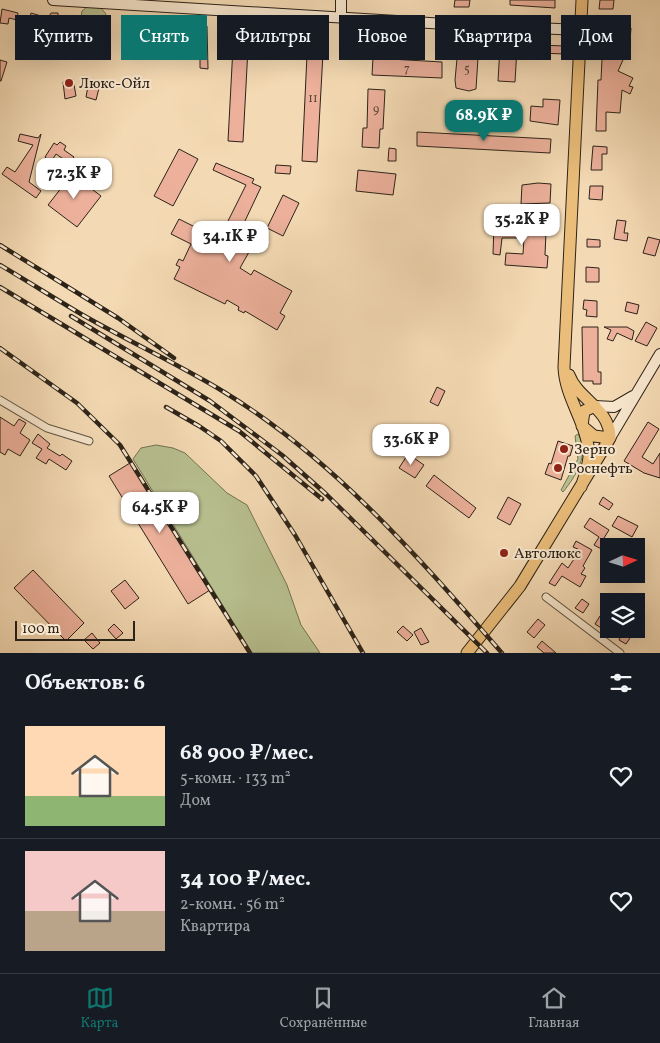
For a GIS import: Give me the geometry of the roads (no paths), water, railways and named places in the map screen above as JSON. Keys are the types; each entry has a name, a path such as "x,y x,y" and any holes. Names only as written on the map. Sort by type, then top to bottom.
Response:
{"main road":[{"path":"53,0 339,17"},
{"path":"340,15 342,0"},
{"path":"581,15 582,0"},
{"path":"425,22 561,29"},
{"path":"579,60 564,356 566,386 582,426 589,456 581,488"},
{"path":"467,653 520,586 581,488 660,354"},
{"path":"564,356 568,374 574,387 595,406 607,421 610,438"},
{"path":"582,426 584,411 595,406 617,406 637,392"},
{"path":"582,426 594,436 610,438"}],"street":[{"path":"0,400 47,428 89,441"},
{"path":"546,597 620,653"}],"railway":[{"path":"0,245 118,318 174,358"},
{"path":"0,265 81,314 224,392 302,448 338,479 407,546 502,653"},
{"path":"0,287 239,431 322,499"},
{"path":"71,316 210,401 282,455 326,494 487,653"},
{"path":"0,348 77,403 120,445 250,653"},
{"path":"166,407 221,441 256,476 295,535 363,653"}],"place":[{"name":"Люкс-Ойл","path":"69,83"},
{"name":"Зерно","path":"564,449"},
{"name":"Роснефть","path":"558,468"},
{"name":"Автолюкс","path":"504,553"}]}
